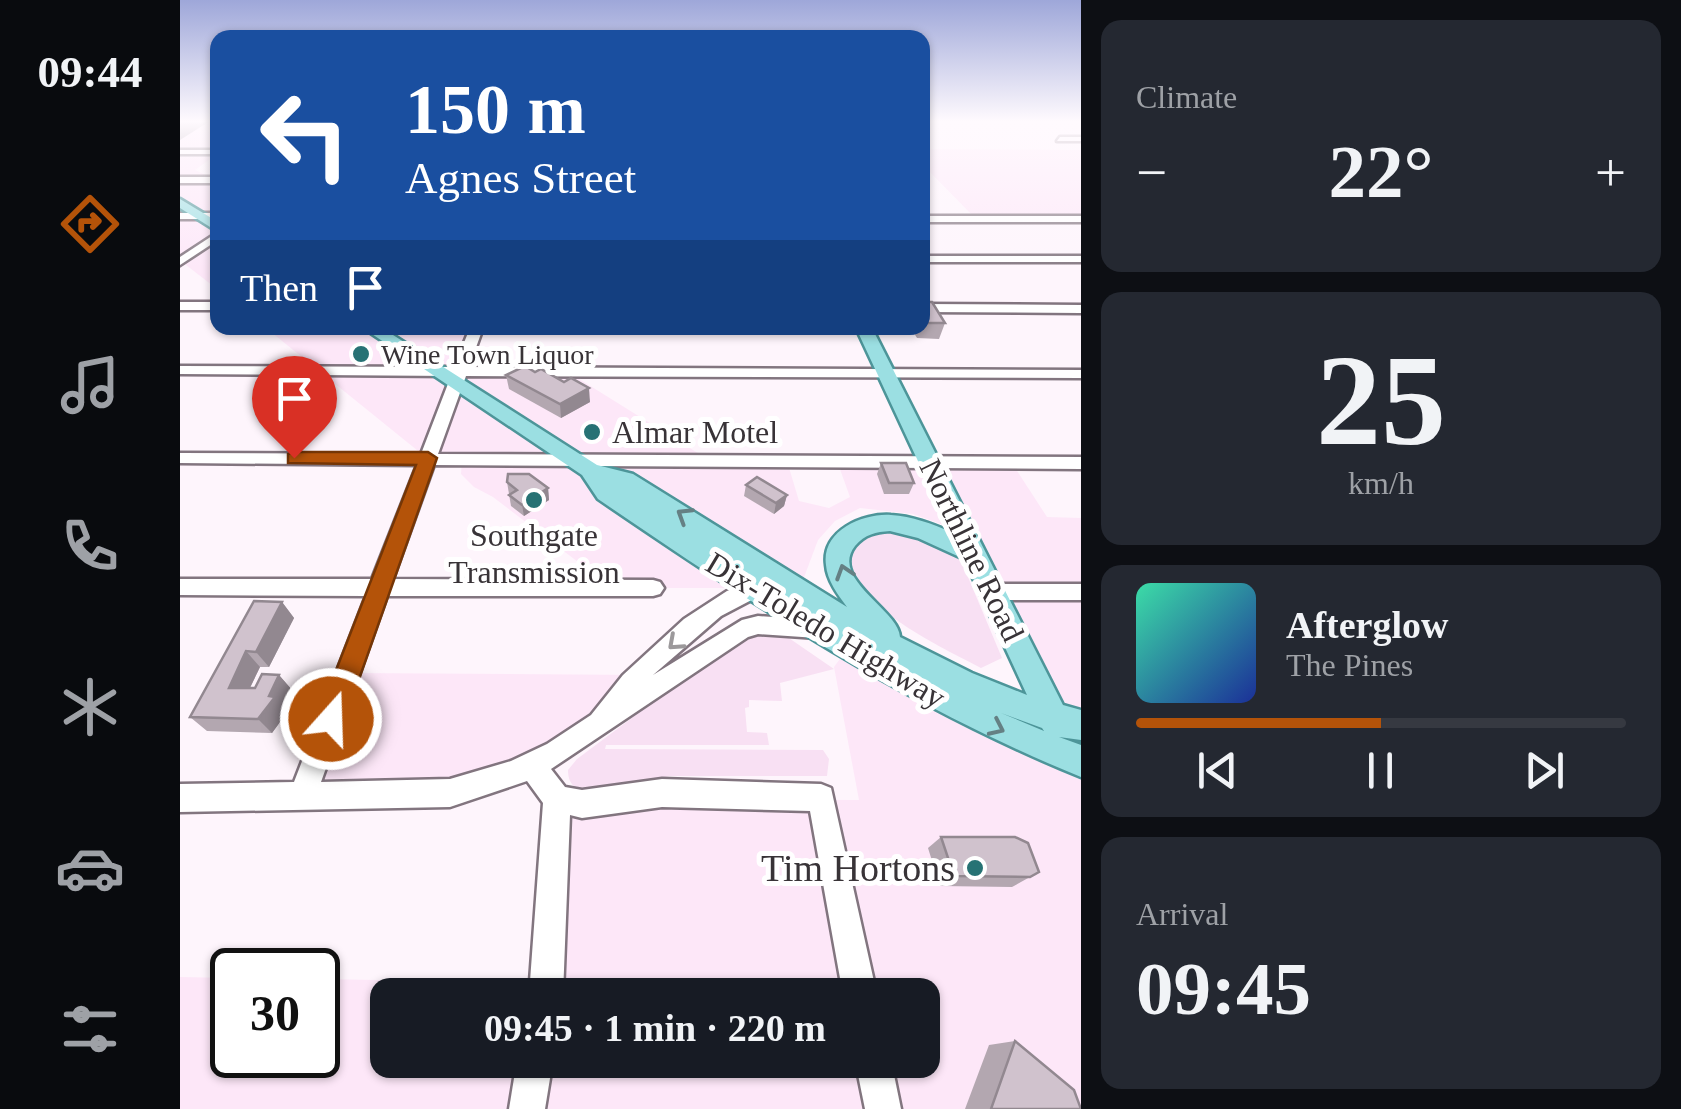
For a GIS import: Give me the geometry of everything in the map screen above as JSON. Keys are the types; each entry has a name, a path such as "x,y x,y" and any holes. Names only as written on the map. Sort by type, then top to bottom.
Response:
{"main road":[{"path":"180,204 210,226"},
{"name":"Dix-Toledo Highway","path":"383,335 583,465 625,480 862,628 970,685 1067,722"},
{"name":"Northline Road","path":"867,335 993,592 1067,722 1079,764"},
{"name":"Dix-Toledo Highway","path":"583,465 606,494 863,658 1000,730 1079,764"},
{"path":"901,649 852,593 840,573 838,556 846,539 865,528 896,524 936,535 975,554"},
{"path":"754,589 794,594 862,628"}],"street":[{"path":"180,180 210,180"},
{"path":"180,216 210,216"},
{"path":"930,218 1081,219"},
{"path":"182,258 210,238"},
{"path":"182,258 210,256"},
{"path":"930,258 1081,259"},
{"path":"180,306 210,306"},
{"path":"930,308 1081,309"},
{"path":"302,797 428,458 451,376 472,335"},
{"path":"180,370 451,376 1081,374"},
{"path":"180,458 428,458 583,465 1081,463"},
{"path":"180,587 653,588"},
{"path":"600,721 614,700 702,619 730,597 754,589"},
{"path":"993,592 1081,592"},
{"path":"180,798 450,793 556,753 742,629 758,625 817,629"},
{"path":"532,765 557,799 547,978"},
{"path":"557,799 582,804 662,793 821,798 857,978"},
{"path":"527,1109 532,1078"},
{"path":"876,1078 882,1109"}],"shaded area":[{"path":"180,173 201,173 210,177 210,284 181,261 185,256 180,256"},
{"path":"931,173 1081,173 1081,219 976,219"},
{"path":"275,335 473,335 459,371 568,372 709,460 787,461 799,501 829,508 850,497 837,461 1012,463 1047,517 1081,518 1081,1109 180,1109 180,977 210,978 210,1078 340,1078 340,979 370,980 370,1078 940,1078 940,978 547,978 557,799 859,800 834,667 848,648 1074,758 963,532 913,514 860,508 835,521 818,540 800,588 612,588 461,474 462,459 428,459"},
{"path":"880,528 946,545 960,558 1002,658 981,668 924,638 867,594 856,578 852,551 859,538"},
{"path":"783,634 834,669 780,683 782,701 749,700 749,707 745,708 747,732 767,733 769,745 606,745 605,749 823,750 829,759 827,776 670,776 588,794 571,783 568,770 577,759 731,644 753,635"},
{"path":"348,673 641,675 614,700 514,773 302,797"}],"building":[{"path":"930,302 932,302 945,323 930,323"},
{"path":"525,366 535,372 541,369 564,382 571,378 589,388 560,404 506,375"},
{"path":"881,463 906,463 914,483 889,483"},
{"path":"508,474 529,474 548,488 522,505 509,495 517,490 507,482"},
{"path":"757,477 787,495 776,503 746,485"},
{"path":"254,601 282,602 256,652 246,651 229,688 255,688 262,674 279,675 269,696 275,697 258,719 190,717"},
{"path":"941,837 1015,837 1028,843 1039,872 1030,877 954,876"},
{"path":"1015,1041 1074,1090 1081,1109 991,1109"}],"place":[{"name":"Wine Town Liquor","path":"361,354"},
{"name":"Almar Motel","path":"592,432"},
{"name":"Southgate Transmission","path":"534,500"},
{"name":"Tim Hortons","path":"975,868"}],"route":[{"path":"294,458 428,458 331,719"}]}
